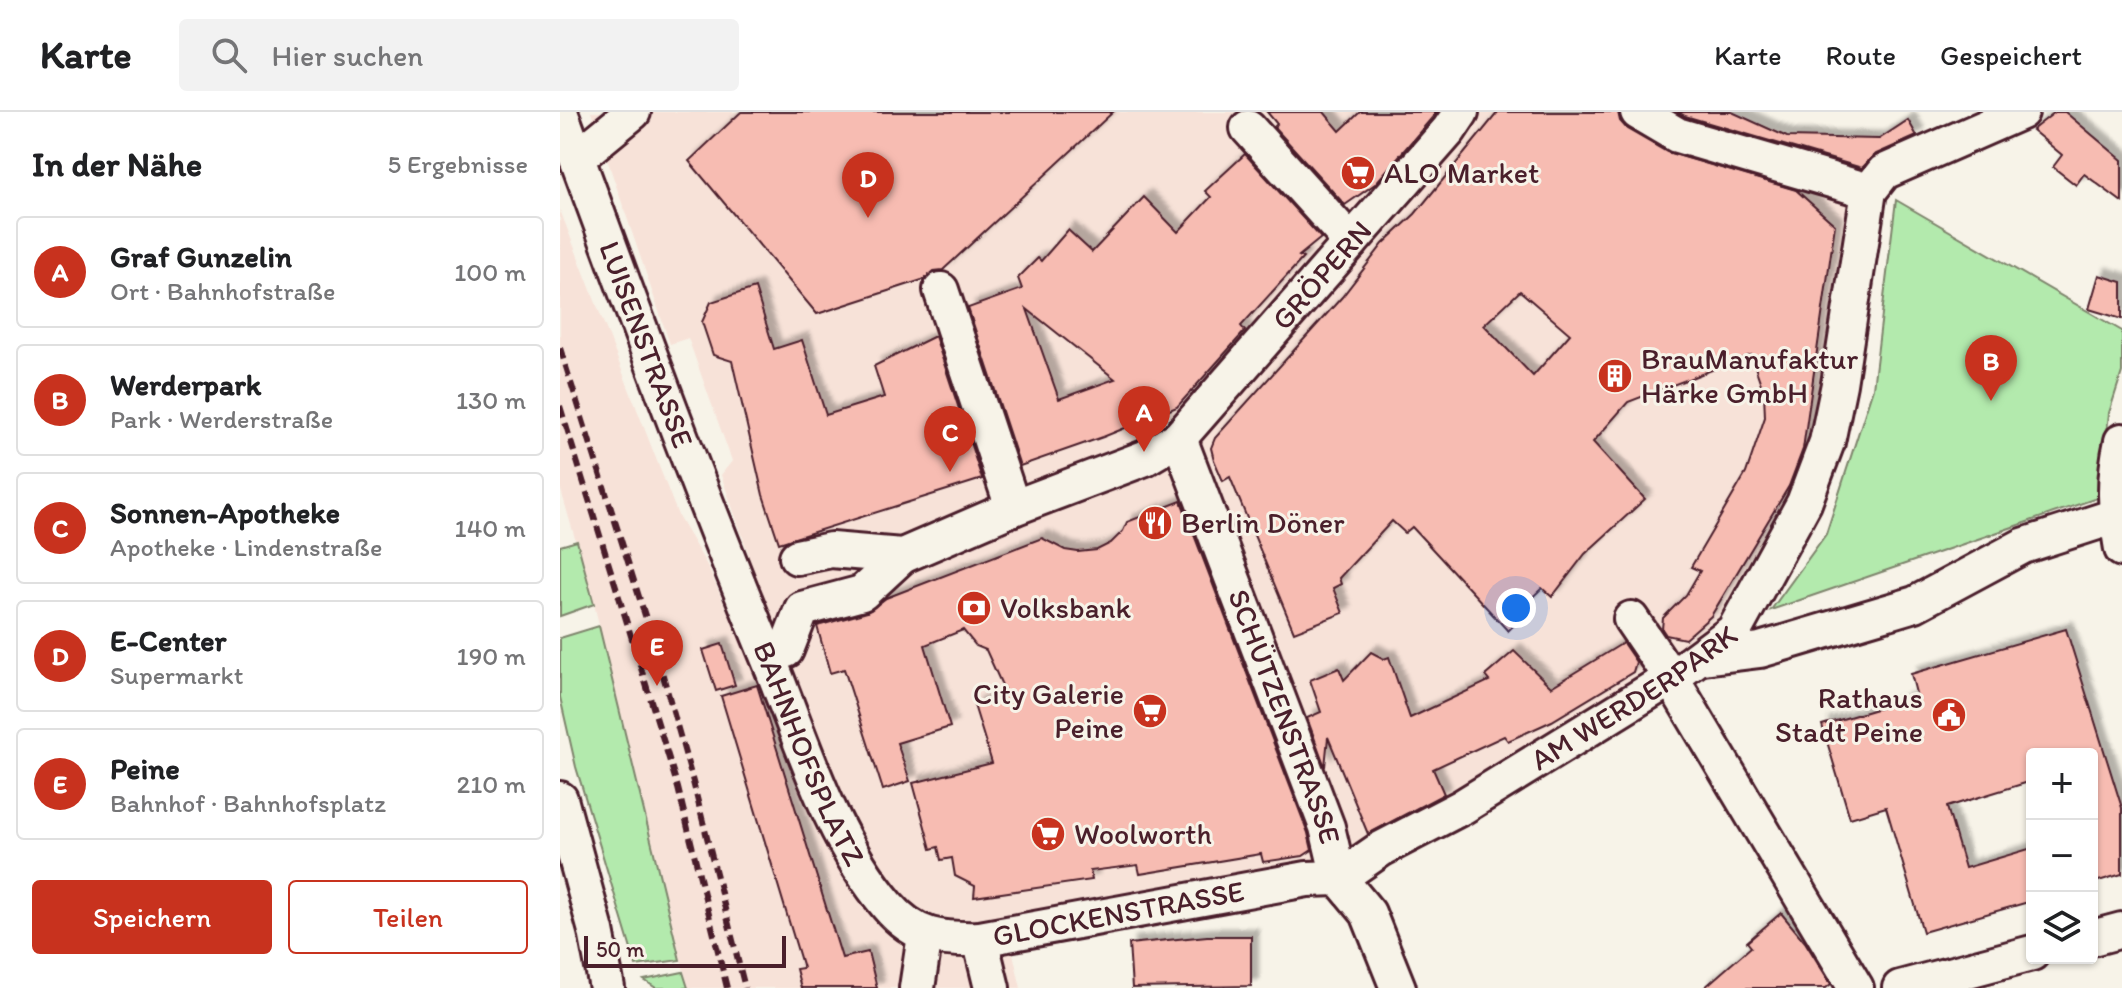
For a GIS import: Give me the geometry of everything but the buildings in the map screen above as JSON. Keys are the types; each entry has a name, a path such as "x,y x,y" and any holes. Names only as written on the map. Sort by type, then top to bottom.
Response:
{"street":[{"name":"LUISENSTRASSE","path":"560,112 733,577"},
{"path":"577,158 633,112"},
{"name":"GRÖPERN","path":"902,556 1013,508 1145,458 1179,438 1449,130 1461,112"},
{"path":"1638,112 1677,135 1869,191 1884,172 2021,112"},
{"path":"1248,128 1351,242"},
{"name":"AM WERDERPARK","path":"1339,878 1381,849 1462,807 1671,678 1734,631 1804,503 1827,442 1869,191"},
{"path":"941,290 1013,508"},
{"name":"SCHÜTZENSTRASSE","path":"1179,438 1327,827 1339,878 1368,913 1398,988"},
{"path":"2122,441 2115,473 2116,516 2122,549"},
{"path":"1702,657 1760,650 1915,604 2023,546 2116,516"},
{"path":"797,557 831,550 902,556"},
{"path":"768,656 786,650 802,609 862,593 902,556"},
{"name":"BAHNHOFSPLATZ","path":"733,577 825,799 852,852 888,906 914,928"},
{"path":"1631,619 1671,678 1856,988"},
{"path":"560,799 596,931 607,988"},
{"name":"GLOCKENSTRASSE","path":"914,928 944,939 980,939 1307,879 1339,878"},
{"path":"914,928 917,988"},
{"path":"2098,936 2122,930"},
{"path":"980,939 992,988"},
{"path":"1900,988 2026,955"}],"shaded area":[{"path":"591,112 1629,112 1713,157 1860,209 1815,460 1724,626 1699,649 1344,858 1055,918 927,928 859,849 737,558 749,555 721,475 732,461 688,338 670,344"},
{"path":"560,210 679,518 708,567 726,608 762,667 879,916 1012,949 1021,988 688,988 594,604 560,487"}],"green space":[{"path":"1896,200 2122,331 2122,372 2109,413 2100,497 1771,610 1826,534 1873,388"},
{"path":"577,541 594,604 560,616 560,546"},
{"path":"599,626 680,960 636,966 576,767 560,697 560,638"},
{"path":"683,972 688,988 656,988 644,980"}],"railway":[{"path":"560,348 655,647 745,988"},
{"path":"560,406 678,788 727,988"}],"place":[{"name":"ALO Market","path":"1358,173"},
{"name":"E-Center","path":"868,218"},
{"name":"BrauManufaktur Härke GmbH","path":"1615,376"},
{"name":"Werderpark","path":"1991,401"},
{"name":"Graf Gunzelin","path":"1144,452"},
{"name":"Sonnen-Apotheke","path":"950,472"},
{"name":"Berlin Döner","path":"1155,523"},
{"name":"Volksbank","path":"974,608"},
{"name":"Peine","path":"657,686"},
{"name":"City Galerie Peine","path":"1150,711"},
{"name":"Rathaus Stadt Peine","path":"1949,715"},
{"name":"Woolworth","path":"1048,834"}]}
